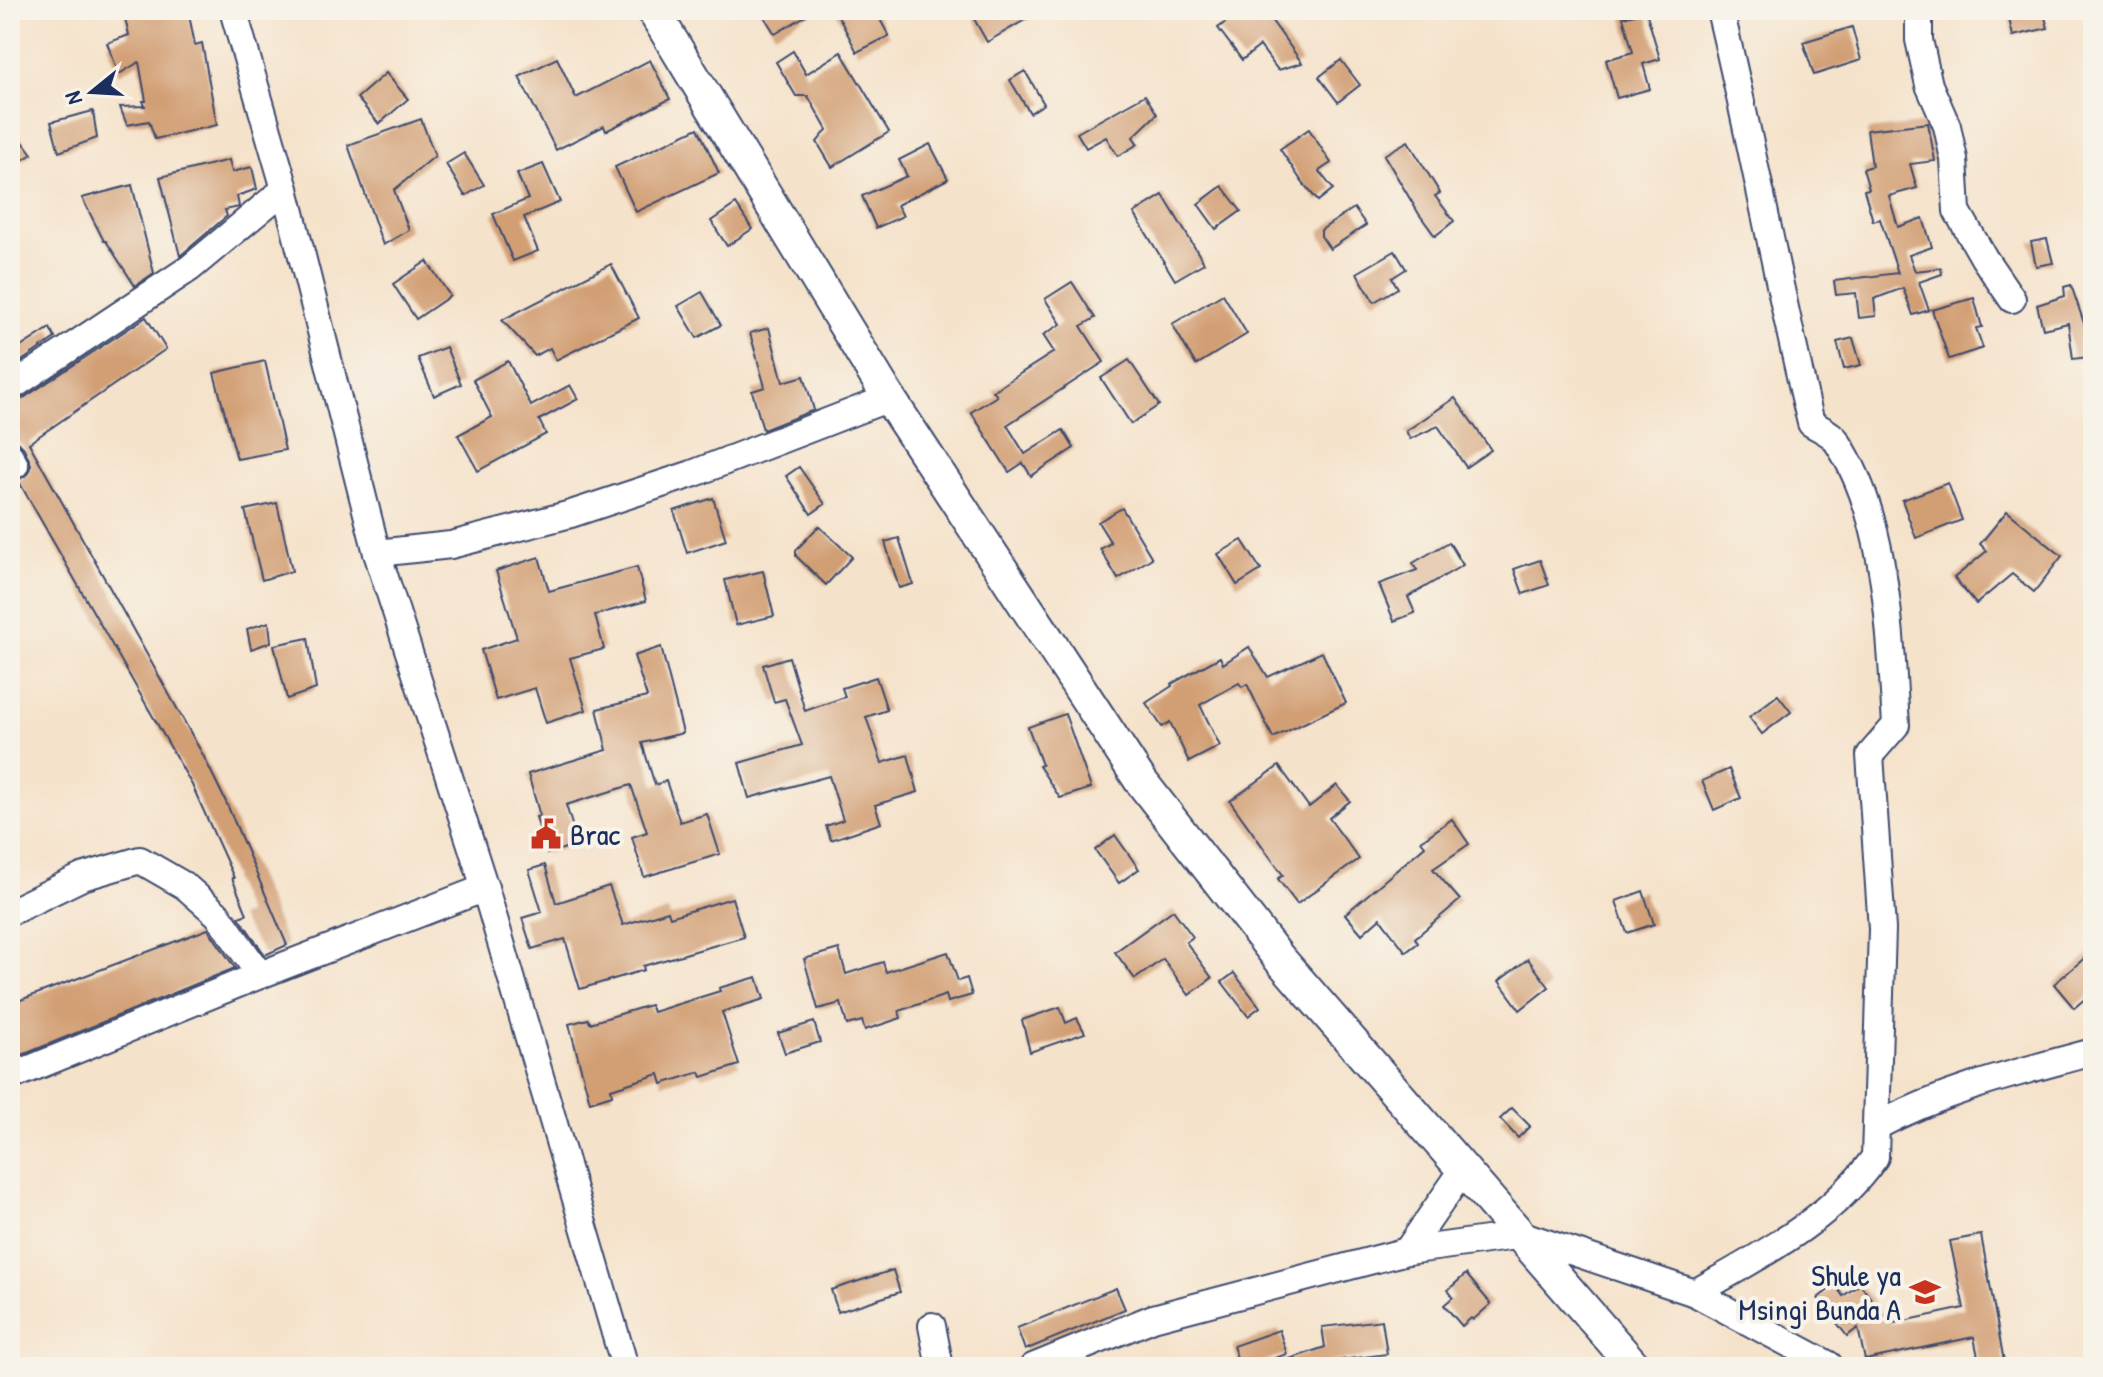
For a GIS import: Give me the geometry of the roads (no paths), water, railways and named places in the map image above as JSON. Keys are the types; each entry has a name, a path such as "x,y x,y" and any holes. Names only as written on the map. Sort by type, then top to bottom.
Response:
{"main road":[{"path":"653,10 889,398 1140,780 1278,957 1635,1367"}],"street":[{"path":"233,10 285,189 377,553 485,888 625,1367"},
{"path":"1695,1293 1765,1253 1822,1214 1855,1185 1875,1157 1882,929 1870,755 1896,725 1888,601 1865,499 1835,437 1811,423 1720,10"},
{"path":"1919,10 1919,40 1929,85 1947,126 1952,148 1957,211 2012,299"},
{"path":"10,388 190,268 285,189"},
{"path":"377,553 451,545 571,514 692,474 889,398"},
{"path":"10,912 82,877 140,860 185,886 218,915 260,975"},
{"path":"10,1077 485,888"},
{"path":"1877,1126 1914,1107 1977,1084 2093,1052"},
{"path":"1407,1251 1463,1170"},
{"path":"1033,1367 1153,1318 1407,1251 1523,1235 1695,1293 1829,1365"},
{"path":"932,1326 940,1367"}],"place":[{"name":"Brac","path":"546,834"},
{"name":"Shule ya Msingi Bunda A","path":"1925,1292"}]}
